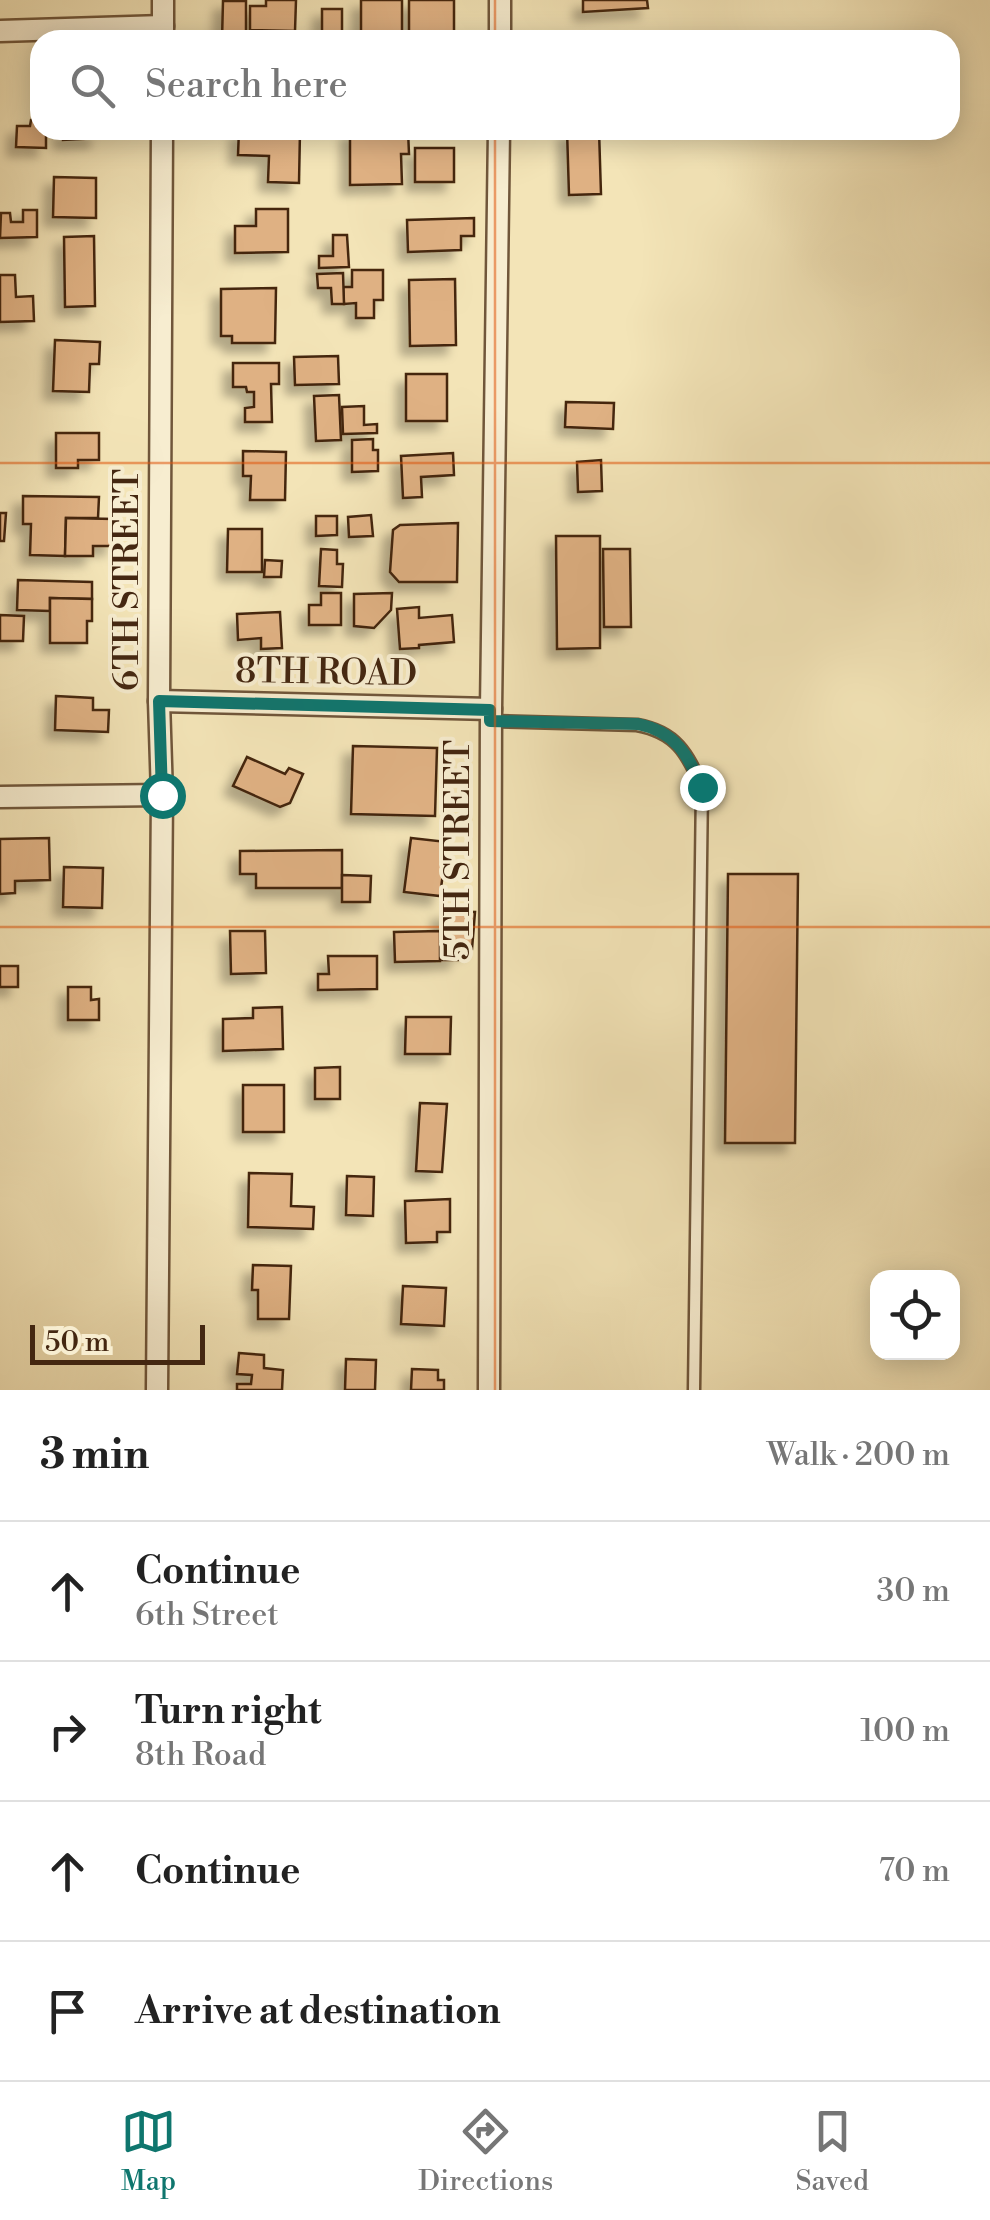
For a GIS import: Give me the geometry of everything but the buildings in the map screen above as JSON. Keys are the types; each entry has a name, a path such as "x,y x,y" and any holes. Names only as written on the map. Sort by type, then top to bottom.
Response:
{"street":[{"path":"163,0 163,30"},
{"path":"500,0 500,30"},
{"path":"0,30 30,31"},
{"name":"6TH STREET","path":"157,1390 162,140"},
{"name":"5TH STREET","path":"489,1390 490,715 499,140"},
{"name":"8TH ROAD","path":"159,701 490,715"},
{"path":"0,798 162,795"}],"lane":[{"path":"490,715 658,728 687,754 702,787 694,1390"}],"route":[{"path":"162,795 159,701 490,710 490,721 638,724 658,728 687,754 702,787"}]}
